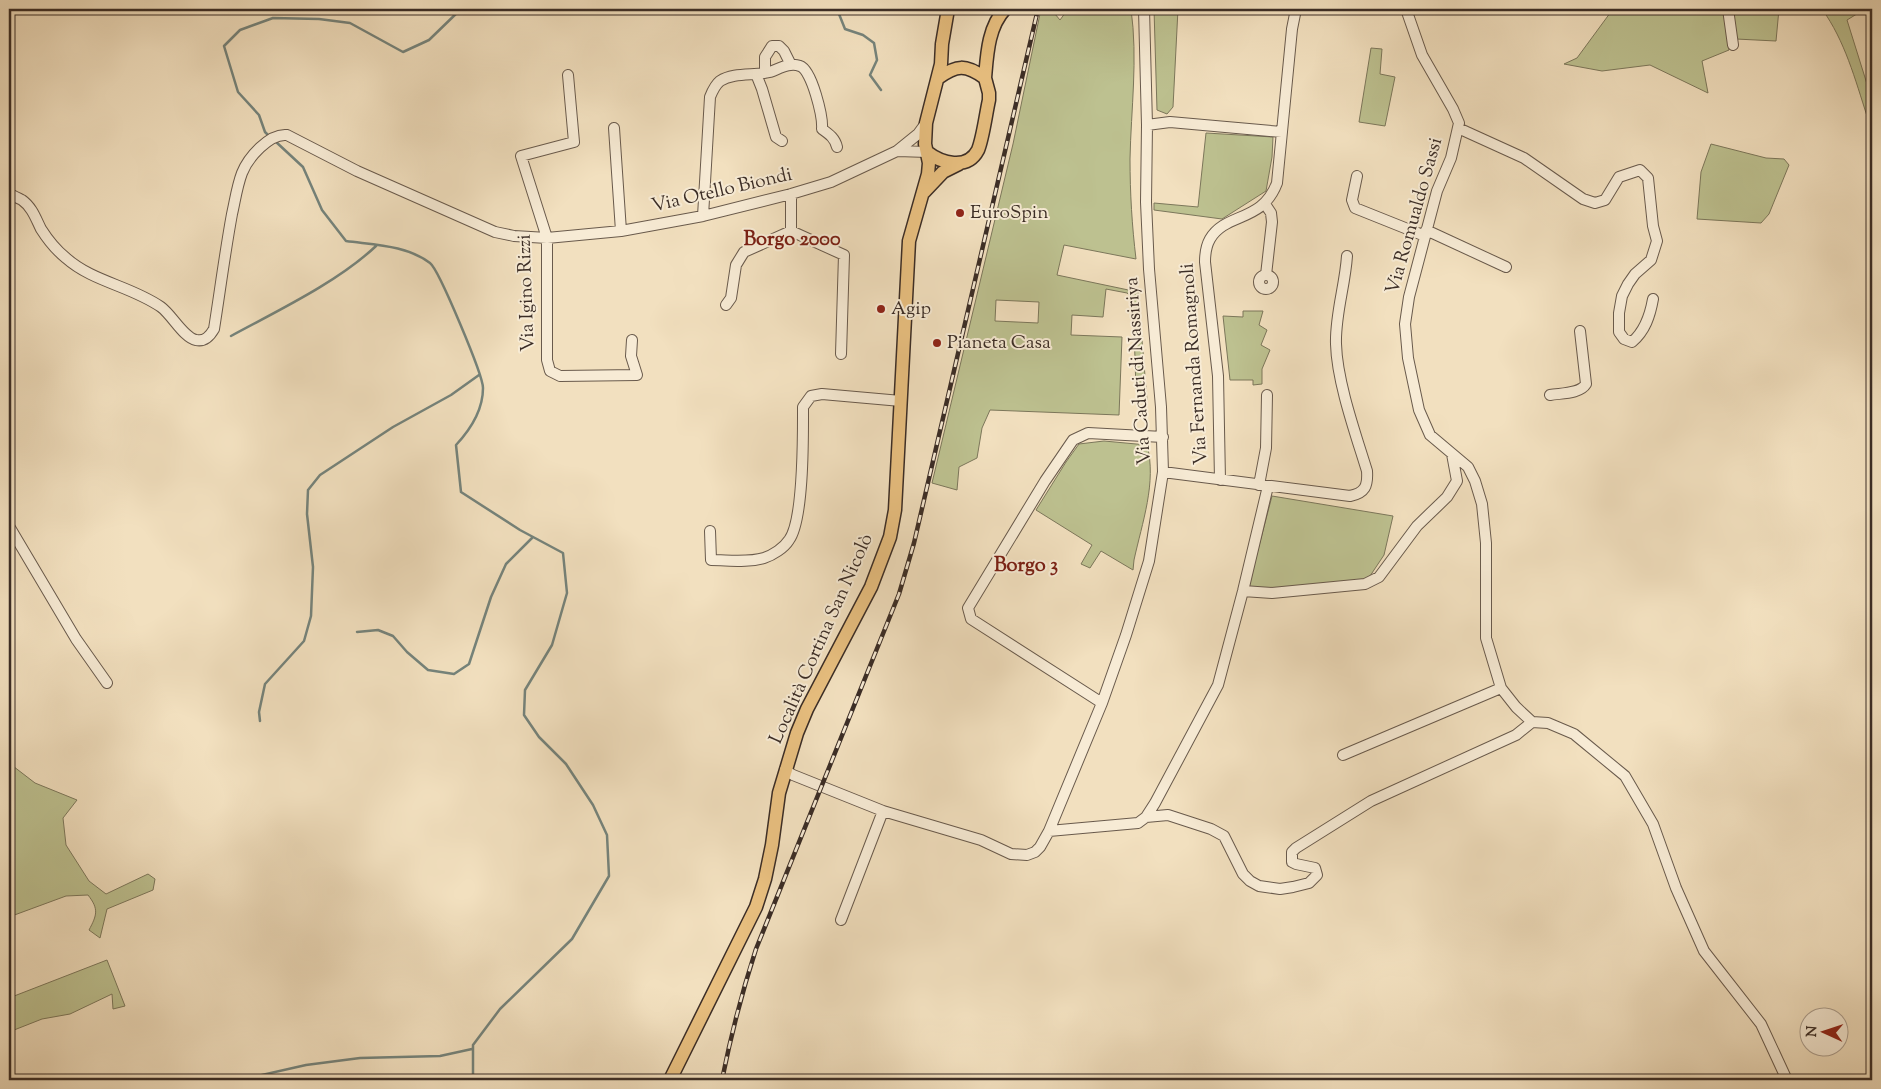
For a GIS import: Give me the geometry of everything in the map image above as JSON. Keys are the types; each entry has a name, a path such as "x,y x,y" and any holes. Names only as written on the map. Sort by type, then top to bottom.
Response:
{"main road":[{"path":"948,9 938,78 926,123 927,152 936,159 946,163 962,162 971,158 978,149 989,100 985,78 989,44 992,29 1005,9"},
{"path":"942,44 946,55 963,68 985,78"},
{"path":"938,78 950,70 963,68 981,59 989,44"},
{"name":"Località Cortina San Nicolò","path":"670,1080 756,907 765,879 785,770 797,733 807,709 871,587 890,537 895,510 909,241 924,192 929,163 927,152"},
{"name":"Località Cortina San Nicolò","path":"924,192 944,172 962,162"}],"street":[{"name":"Via Caduti di Nassiriya","path":"785,770 793,776 883,811 981,840 1019,856 1027,855 1040,847 1049,831 1102,703 1149,561 1163,472 1163,437 1146,202 1147,125 1144,9"},
{"path":"1266,275 1272,222 1271,213 1265,204 1273,194 1277,183 1292,29 1296,9"},
{"name":"Via Romualdo Sassi","path":"1406,9 1422,55 1459,123 1451,158 1437,191 1409,297 1406,324 1408,358 1419,410 1430,435 1468,467 1475,480 1482,504 1486,543 1486,638 1501,688 1532,722"},
{"path":"1728,9 1733,45"},
{"path":"782,141 776,137 762,89 760,74 772,46 778,46 784,51 791,64"},
{"path":"703,216 710,97 719,82 729,78 760,74 791,64 805,69 810,78 823,121 822,129 830,134 838,146"},
{"name":"Via Igino Rizzi","path":"568,74 574,142 521,156 548,238 547,360 550,371 560,376 637,374 631,356 632,340"},
{"path":"1147,125 1170,122 1282,132"},
{"name":"Via Otello Biondi","path":"9,193 23,201 32,211 53,246 67,259 86,272 162,307 187,335 195,340 202,341 210,337 214,329 241,174 256,151 276,136 287,135 357,170 495,232 514,236 548,238 621,231 703,216 831,182 897,151 918,134 926,123"},
{"path":"614,128 621,231"},
{"path":"1458,128 1524,158 1583,199 1595,203 1605,200 1619,177 1640,170 1648,178 1653,226 1657,241 1651,260 1635,274 1622,296 1618,324 1619,332 1624,339 1632,342 1639,336 1650,313 1653,300"},
{"name":"Via Otello Biondi","path":"897,151 927,152"},
{"path":"1358,176 1352,200 1355,208 1425,233 1506,266"},
{"path":"791,194 791,231"},
{"name":"Via Fernanda Romagnoli","path":"1220,480 1218,376 1205,262 1206,249 1210,239 1218,229 1265,204"},
{"path":"726,305 732,298 736,265 744,252 791,231 844,255 841,354"},
{"name":"Via Fernanda Romagnoli","path":"1163,472 1350,496 1358,494 1365,489 1368,482 1367,471 1343,385 1336,345 1336,323 1347,256"},
{"path":"1550,395 1583,389 1586,384 1580,331"},
{"path":"710,532 710,560 765,558 778,551 790,540 799,512 803,407 811,396 822,394 900,401"},
{"path":"1049,831 1138,823 1146,816 1155,803 1218,685 1244,591 1264,485 1267,395"},
{"path":"1102,703 971,619 968,608 1045,481 1073,440 1088,433 1163,437"},
{"path":"1244,591 1272,593 1356,585 1365,584 1379,577 1416,526 1447,497 1457,482 1452,454"},
{"path":"9,526 76,639 106,683"},
{"path":"1343,755 1501,688"},
{"path":"1146,816 1168,815 1211,829 1224,836 1237,864 1250,881 1263,887 1280,889 1309,883 1318,875 1317,871 1310,866 1292,862 1292,852 1296,848 1371,802 1516,735 1532,722 1548,723 1574,734 1625,776 1652,824 1676,888 1704,951 1761,1024 1787,1080"},
{"path":"841,920 883,811"}],"green space":[{"path":"1041,9 1059,9 1055,14 1060,20 1068,9 1131,9 1134,65 1130,172 1136,259 1064,245 1057,275 1138,292 1147,400 1140,399 1136,390 1133,298 1127,293 1106,289 1103,317 1072,315 1071,335 1122,337 1119,415 990,410 982,428 977,458 959,467 957,490 932,483 1013,144","holes":["996,300 1039,302 1038,323 995,321"]},
{"path":"1154,9 1178,9 1173,107 1167,114 1157,110"},
{"path":"1613,9 1725,9 1729,50 1702,61 1708,93 1650,65 1602,71 1564,64 1577,58"},
{"path":"1732,9 1779,9 1776,41 1736,39"},
{"path":"1822,9 1865,9 1847,20 1872,100 1872,114 1867,116 1854,74 1843,47"},
{"path":"1371,48 1382,49 1380,74 1395,77 1385,126 1359,122"},
{"path":"1206,133 1273,137 1272,157 1266,191 1222,219 1154,210 1154,203 1198,207"},
{"path":"1711,144 1766,158 1784,159 1789,165 1769,214 1761,223 1697,219 1701,172"},
{"path":"1243,311 1263,311 1259,325 1267,330 1261,345 1270,350 1262,369 1262,384 1253,385 1253,380 1230,380 1223,316 1243,317"},
{"path":"1104,441 1147,445 1150,459 1149,488 1133,570 1101,551 1090,568 1081,564 1092,545 1036,510 1079,444"},
{"path":"1272,496 1393,516 1384,555 1368,579 1278,590 1248,588"},
{"path":"9,763 35,783 77,800 63,818 66,845 89,881 106,894 148,874 155,879 153,890 107,909 100,938 89,930 96,912 94,904 88,895 66,896 9,917"},
{"path":"107,960 125,1006 113,1009 112,994 70,1014 42,1019 9,1032 9,998"}],"waterway":[{"path":"269,136 265,132 259,115 238,92 224,46 240,30 273,18 319,19 350,23 403,52 429,40 461,9"},
{"path":"837,9 845,29 863,35 874,43 877,60 870,75 881,90"},
{"path":"275,141 303,167 322,210 346,241 401,249 421,257 430,263 435,270 469,345 483,388 481,404 475,419 456,445 461,492 520,530 563,553 567,593 552,645 525,690 524,715 539,737 566,764 593,805 607,835 609,876 572,939 500,1009 473,1045 473,1080"},
{"path":"231,336 326,284 376,246"},
{"path":"260,721 259,712 265,684 304,641 311,616 313,567 307,514 308,490 320,475 393,427 451,395 479,375"},
{"path":"357,632 378,630 393,636 407,652 428,670 454,674 469,664 491,597 506,564 533,537"},
{"path":"244,1079 306,1065 360,1058 440,1056 472,1049"}],"railway":[{"path":"722,1080 737,1014 756,949 899,594 914,543 1038,9"}],"place":[{"name":"EuroSpin","path":"960,213"},
{"name":"Agip","path":"881,309"},
{"name":"Pianeta Casa","path":"937,343"}],"district":[{"name":"Borgo 2000","path":"792,240"},
{"name":"Borgo 3","path":"1026,566"}]}
